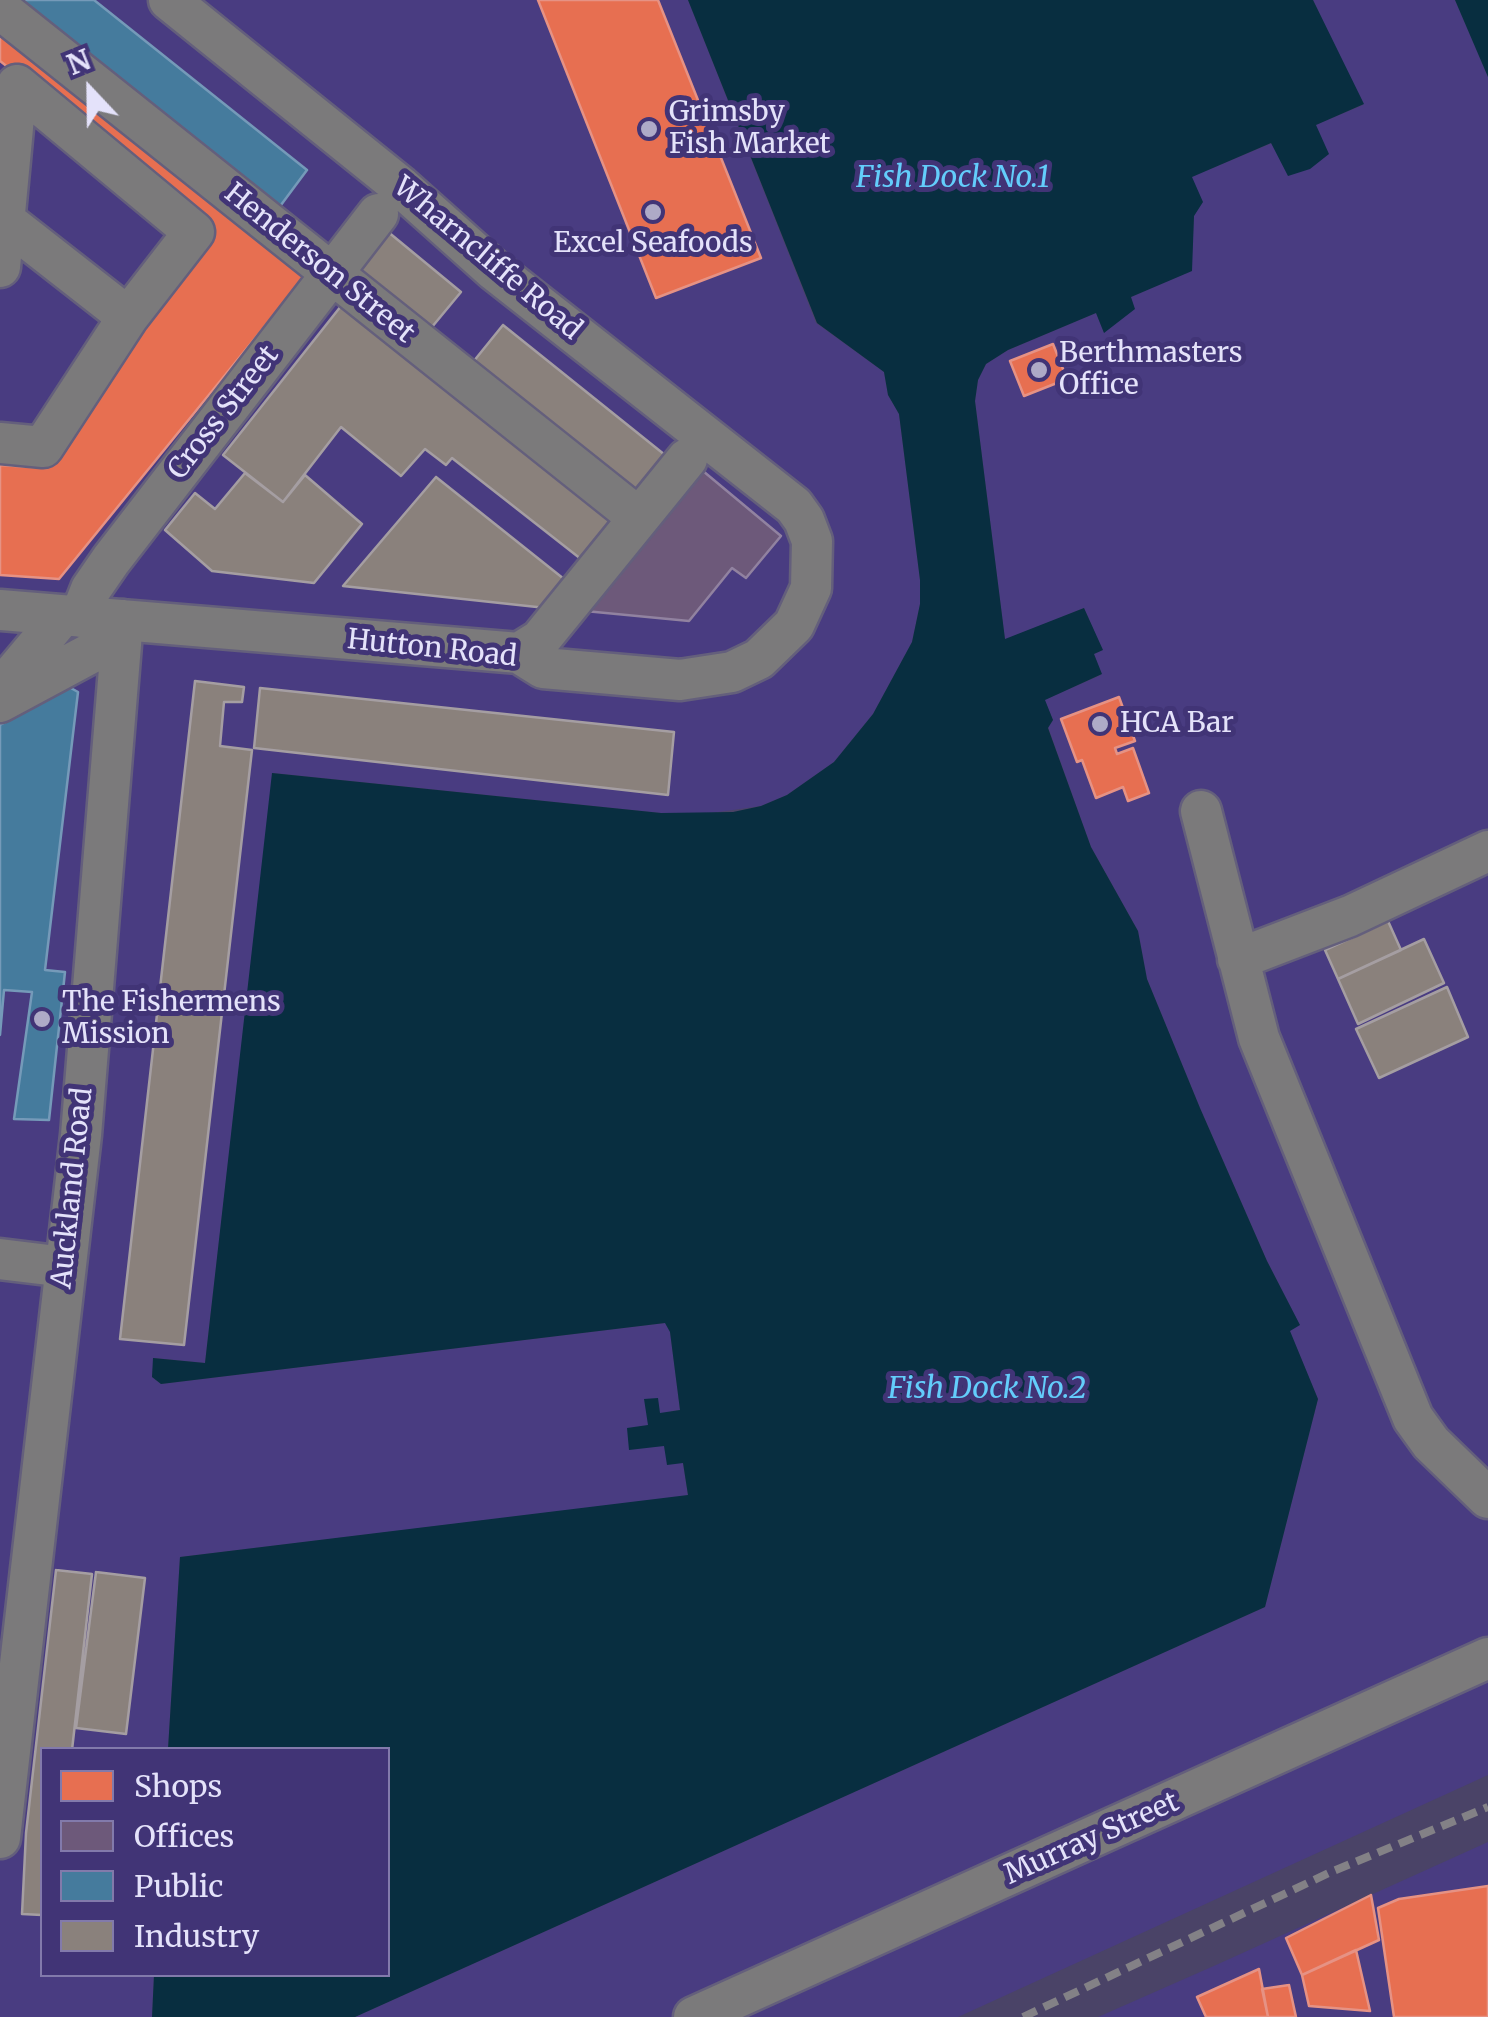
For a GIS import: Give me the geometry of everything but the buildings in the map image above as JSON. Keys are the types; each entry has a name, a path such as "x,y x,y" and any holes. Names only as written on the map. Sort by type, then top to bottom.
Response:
{"street":[{"name":"Wharncliffe Road","path":"169,0 400,186 494,270 794,506 804,520"},
{"name":"Henderson Street","path":"0,8 639,518"},
{"path":"0,268 17,84 194,232 128,317 44,447 0,443"},
{"name":"Cross Street","path":"0,690 71,616 378,214"},
{"path":"4,220 128,317"},
{"path":"520,653 540,640 686,459"},
{"name":"Hutton Road","path":"0,610 71,616 122,629 520,653 543,668 709,678 759,659 779,642 804,607 811,588 813,563 812,541 804,520"},
{"path":"0,702 122,629"},
{"name":"Auckland Road","path":"0,1838 81,1134 122,629"},
{"path":"1201,811 1259,1038 1413,1418 1432,1443 1488,1498"},
{"path":"1238,959 1350,916 1488,851"},
{"path":"0,1258 66,1266"},
{"name":"Murray Street","path":"694,2017 1488,1658"}],"shaded area":[{"path":"0,0 688,0 816,323 884,372 888,395 899,414 920,580 920,604 912,642 873,714 834,762 787,795 761,806 697,815 661,813 273,773 205,1363 154,1358 152,1377 161,1384 665,1323 670,1331 680,1410 671,1411 678,1463 683,1463 688,1496 180,1557 168,1747 40,1747 40,1977 154,1977 152,2017 0,2017"},
{"path":"1313,0 1455,0 1488,77 1488,1775 958,2017 355,2017 1265,1607 1318,1399 1289,1330 1299,1324 1200,1108 1147,979 1138,931 1091,847 1048,727 1053,720 1044,700 1101,675 1094,654 1102,650 1084,608 1005,640 975,401 978,380 986,364 1008,350 1096,313 1104,332 1131,297 1191,271 1194,216 1199,206 1191,177 1363,105"},
{"path":"1488,1842 1488,2017 1098,2017 1216,1965"}],"water":[{"name":"Fish Dock No.2","path":"688,0 1313,0 1364,104 1316,125 1329,154 1310,169 1288,176 1271,143 1192,177 1203,202 1194,216 1192,271 1131,297 1135,309 1104,333 1096,313 1008,350 986,364 978,380 975,401 1005,639 1084,608 1103,650 1094,654 1102,674 1045,700 1053,720 1048,728 1091,847 1138,931 1147,979 1200,1108 1267,1261 1300,1325 1290,1331 1318,1399 1265,1607 355,2017 152,2017 154,1977 390,1977 390,1747 168,1747 180,1557 688,1495 683,1463 667,1465 664,1446 629,1450 627,1428 648,1425 644,1399 658,1398 660,1413 680,1410 670,1332 665,1323 161,1384 152,1377 153,1358 205,1363 272,773 661,813 733,812 787,795 834,762 873,714 912,642 920,604 920,580 899,414 888,395 884,372 817,323"},
{"path":"1455,0 1488,0 1488,77"}],"railway":[{"path":"1023,2017 1331,1872 1488,1807"}],"place":[{"name":"Grimsby Fish Market","path":"649,129"},
{"name":"Excel Seafoods","path":"653,212"},
{"name":"Berthmasters Office","path":"1039,370"},
{"name":"HCA Bar","path":"1100,724"},
{"name":"The Fishermens Mission","path":"42,1019"}],"water label":[{"name":"Fish Dock No.1","path":"953,179"}]}
